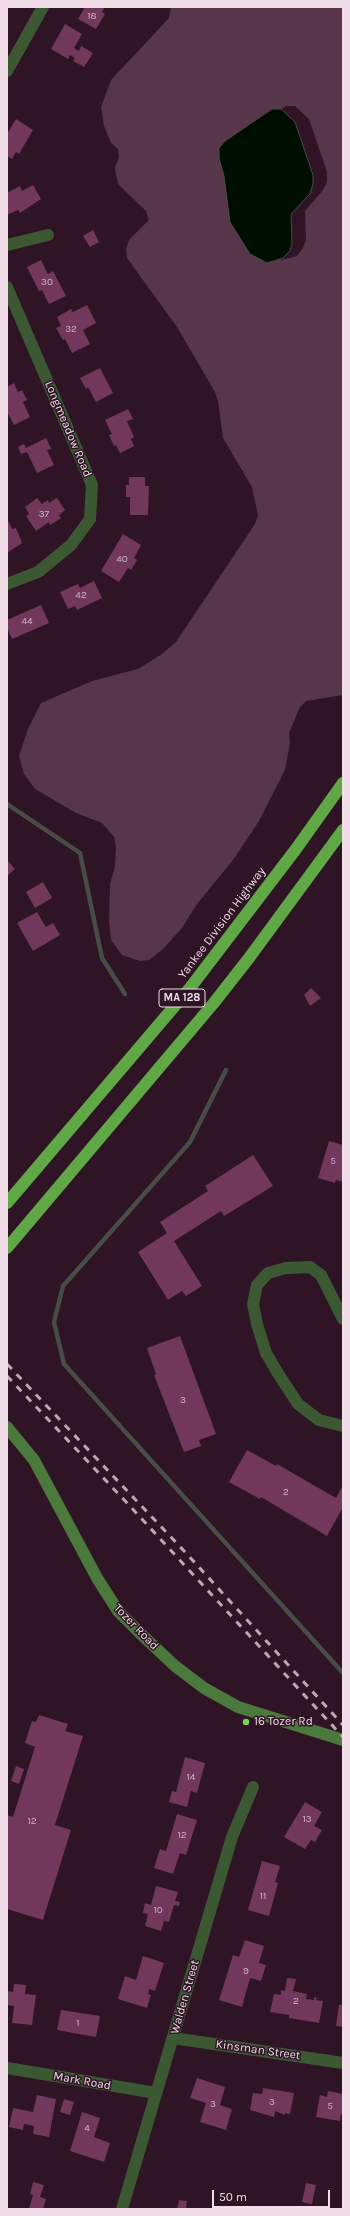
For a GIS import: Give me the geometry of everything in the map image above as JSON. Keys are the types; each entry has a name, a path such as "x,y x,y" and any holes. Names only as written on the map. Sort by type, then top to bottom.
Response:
{"highway":[{"name":"Yankee Division Highway","path":"7,1203 190,988 292,855 343,783"},
{"name":"MA 128","path":"7,1248 213,1004 343,830"}],"main road":[{"name":"Tozer Road","path":"7,1427 34,1460 97,1578 118,1611 175,1666 204,1688 238,1707 343,1740"}],"street":[{"path":"7,71 43,7"},
{"path":"7,245 48,235"},
{"name":"Longmeadow Road","path":"7,287 92,485 90,519 71,545 38,572 7,584"},
{"path":"343,1319 321,1275 310,1268 286,1268 268,1273 257,1285 253,1304 257,1324 266,1353 279,1375 298,1404 319,1420 343,1426"},
{"name":"Walden Street","path":"122,2209 232,1837 253,1787"},
{"name":"Kinsman Street","path":"173,2038 343,2063"},
{"name":"Mark Road","path":"7,2068 156,2094"}],"shaded area":[{"path":"171,7 343,7 343,695 306,701 300,707 289,733 290,743 285,770 259,821 233,860 197,904 182,928 163,949 149,960 140,961 122,955 111,940 109,921 110,884 115,866 116,847 114,837 102,823 76,813 35,789 24,774 19,756 28,729 41,703 92,681 138,669 162,654 176,642 255,524 258,515 252,487 223,438 218,401 215,392 177,327 127,258 126,249 129,240 149,220 146,211 119,185 115,167 119,158 118,149 111,143 104,126 101,107 111,80 169,18","holes":["286,106 295,106 309,119 327,172 327,182 323,190 305,211 306,240 303,248 297,256 281,260 264,251 239,138"]},
{"path":"272,109 281,109 295,122 313,175 313,184 310,194 291,214 292,243 290,251 283,258 267,263 250,254 230,222 224,176 219,158 219,148 225,141"}],"building":[{"path":"85,7 105,7 102,12 105,14 96,29 78,19"},
{"path":"65,24 82,34 74,48 79,51 81,46 93,53 84,67 73,61 75,58 70,55 68,59 51,49"},
{"path":"16,119 33,130 19,154 16,152 12,159 7,156 7,134"},
{"path":"33,185 41,199 20,213 18,210 7,215 7,193 20,186 22,191"},
{"path":"93,230 99,242 90,247 83,236"},
{"path":"41,260 48,274 53,271 66,296 49,304 42,290 39,291 27,267"},
{"path":"87,305 96,323 83,330 90,344 72,353 65,339 63,340 56,328 61,326 57,317 71,309 73,312"},
{"path":"100,368 113,393 96,402 88,387 86,389 80,378"},
{"path":"14,383 18,392 22,390 27,400 23,402 30,417 14,425 7,412 7,387"},
{"path":"128,409 133,419 127,421 134,437 131,439 134,446 120,453 116,445 114,446 109,435 112,434 105,420"},
{"path":"46,438 51,449 47,450 54,465 37,473 27,452 21,454 18,447 24,444 26,448"},
{"path":"129,477 145,477 145,486 149,486 148,515 130,515 130,497 126,497 126,485 129,485"},
{"path":"37,498 42,504 48,500 49,503 57,498 65,510 59,515 61,518 50,525 49,522 36,531 26,516 29,514 25,507"},
{"path":"7,518 12,529 16,528 22,543 7,553"},
{"path":"123,534 141,545 134,558 137,560 131,570 128,568 119,582 101,571"},
{"path":"94,581 102,598 77,610 75,606 68,609 60,592 78,584 80,588"},
{"path":"41,605 49,623 12,639 7,628 7,620"},
{"path":"7,860 15,869 7,876"},
{"path":"43,882 52,898 35,908 26,892"},
{"path":"37,912 46,927 53,923 60,935 33,951 17,923"},
{"path":"311,988 321,998 310,1006 304,995"},
{"path":"329,1141 343,1145 343,1182 336,1180 335,1183 318,1178"},
{"path":"253,1155 273,1186 224,1216 221,1211 174,1241 202,1286 186,1296 182,1291 168,1300 138,1252 167,1233 160,1222 208,1191 205,1186"},
{"path":"180,1336 216,1434 199,1440 201,1446 184,1452 154,1375 156,1374 147,1348"},
{"path":"247,1450 276,1466 277,1464 336,1498 343,1485 343,1507 327,1536 261,1497 260,1499 229,1482"},
{"path":"39,1715 68,1724 65,1731 83,1736 55,1825 71,1830 43,1920 7,1909 7,1815 13,1817 35,1747 25,1743 32,1721 36,1722"},
{"path":"185,1757 205,1763 197,1793 191,1791 187,1807 169,1802 172,1791 176,1792"},
{"path":"16,1766 24,1769 19,1784 11,1781"},
{"path":"305,1802 322,1812 314,1826 322,1830 315,1842 311,1840 305,1849 284,1837"},
{"path":"177,1814 197,1820 186,1855 180,1853 173,1874 154,1868 160,1849 166,1851"},
{"path":"262,1861 280,1866 275,1882 278,1883 269,1916 248,1910"},
{"path":"156,1886 178,1892 175,1901 180,1902 179,1906 174,1905 169,1922 164,1921 161,1931 145,1926 148,1914 143,1913 145,1903 151,1905"},
{"path":"245,1940 264,1946 259,1963 266,1965 261,1981 250,1978 242,2007 219,2000 233,1955 239,1957"},
{"path":"143,1956 164,1963 155,1991 149,1989 148,1994 151,1995 147,2008 118,1999 125,1976 136,1980"},
{"path":"287,1978 296,1979 293,1991 307,1994 306,1999 314,2000 314,1997 317,1998 316,2000 323,2001 319,2023 289,2018 289,2015 270,2012 274,1994 281,1995 281,1990 285,1991"},
{"path":"14,1984 26,1985 25,1994 36,1995 32,2025 12,2023 14,2006 7,2005 7,1991 13,1992"},
{"path":"339,2005 343,2005 343,2027 336,2026"},
{"path":"61,2010 100,2016 96,2037 57,2030"},
{"path":"197,2078 225,2087 220,2105 232,2109 226,2130 200,2122 206,2103 190,2098"},
{"path":"263,2088 294,2093 290,2114 285,2113 285,2115 275,2111 274,2117 250,2110 253,2093 262,2094"},
{"path":"328,2091 343,2094 343,2115 341,2114 340,2121 316,2117 320,2095 327,2097"},
{"path":"37,2095 56,2099 49,2137 33,2134 34,2126 24,2124 23,2130 9,2127 13,2108 33,2112"},
{"path":"64,2099 74,2102 70,2115 60,2112"},
{"path":"82,2112 100,2118 94,2137 110,2143 104,2162 70,2151"},
{"path":"33,2182 44,2185 40,2197 46,2199 43,2209 29,2209 33,2195 30,2194"},
{"path":"306,2183 316,2185 312,2204 302,2202"},
{"path":"179,2200 187,2201 186,2209 177,2209"}],"waterway":[{"path":"7,804 80,853 102,958 125,994"},
{"path":"226,1070 190,1142 63,1286 54,1322 64,1364 343,1673"}],"railway":[{"path":"7,1364 186,1553 343,1725"},
{"path":"7,1376 128,1504 343,1737"}],"place":[{"name":"16 Tozer Rd","path":"246,1722"}]}
